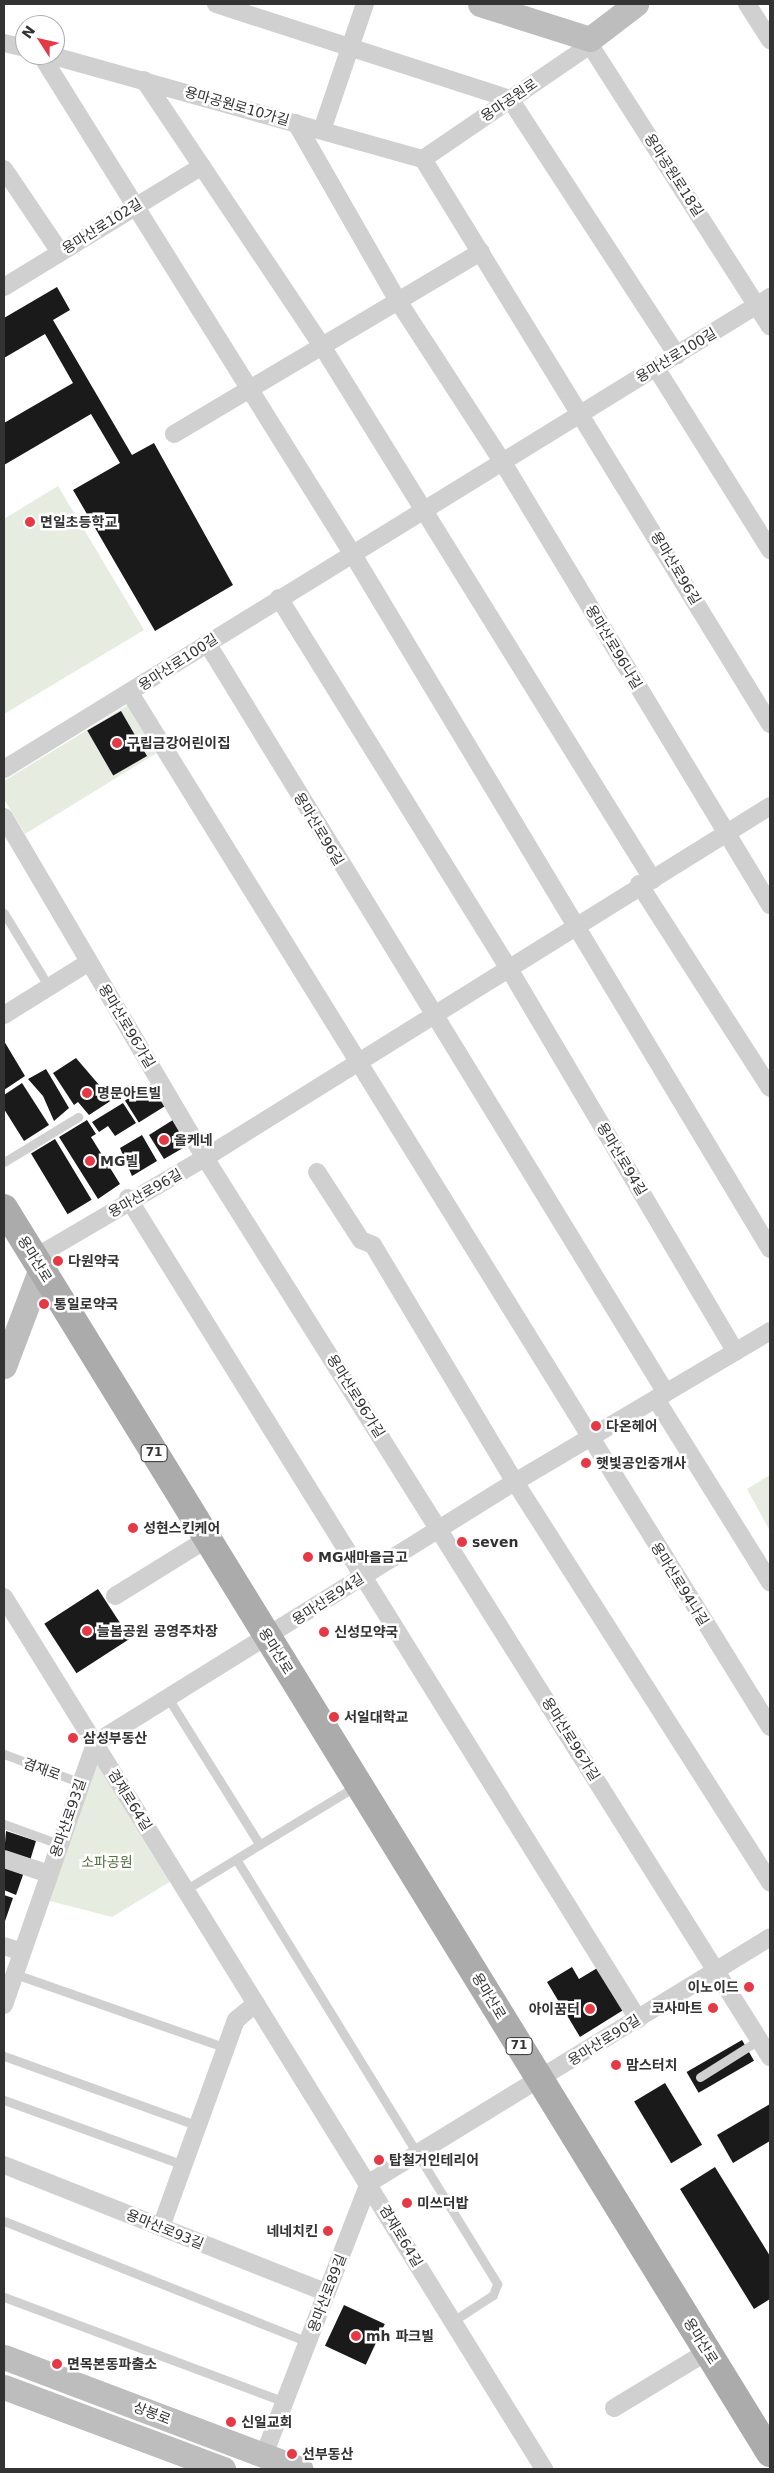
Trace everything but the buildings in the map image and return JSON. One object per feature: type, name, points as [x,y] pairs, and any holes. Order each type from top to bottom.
[{"type":"main road","points":[[480,4],[590,42]]},
{"type":"main road","name":"용마공원로","points":[[590,42],[636,4]]},
{"type":"main road","name":"용마산로","points":[[4,1208],[770,2453]]},
{"type":"main road","points":[[4,1366],[38,1263]]},
{"type":"main road","name":"상봉로","points":[[4,2358],[301,2469]]},
{"type":"main road","name":"상봉로","points":[[4,2387],[223,2469]]},
{"type":"street","points":[[216,4],[510,99],[677,355]]},
{"type":"street","points":[[322,130],[365,4]]},
{"type":"street","points":[[747,4],[770,40]]},
{"type":"street","name":"용마공원로","points":[[423,159],[590,42]]},
{"type":"street","name":"용마공원로18길","points":[[590,42],[764,301]]},
{"type":"street","name":"용마공원로10가길","points":[[65,59],[423,159]]},
{"type":"street","points":[[47,65],[247,391],[352,554],[770,1249]]},
{"type":"street","points":[[144,80],[322,346],[648,880],[770,1088]]},
{"type":"street","points":[[296,123],[398,301],[502,461]]},
{"type":"street","points":[[423,159],[581,411]]},
{"type":"street","name":"용마산로102길","points":[[4,286],[202,166]]},
{"type":"street","points":[[4,168],[60,252]]},
{"type":"street","points":[[174,434],[481,252]]},
{"type":"street","points":[[764,301],[770,326]]},
{"type":"street","name":"용마산로100길","points":[[4,768],[130,692],[581,411],[656,368],[764,301]]},
{"type":"street","points":[[656,368],[770,550]]},
{"type":"street","name":"용마산로96길","points":[[581,411],[770,724]]},
{"type":"street","name":"용마산로96나길","points":[[502,461],[726,832]]},
{"type":"street","name":"용마산로94길","points":[[279,598],[508,967],[736,1352]]},
{"type":"street","name":"용마산로96길","points":[[207,643],[431,1015]]},
{"type":"street","points":[[130,692],[589,1440]]},
{"type":"street","name":"용마산로96길","points":[[38,1263],[129,1200],[205,1157],[575,924],[770,806]]},
{"type":"street","name":"용마산로96가길","points":[[4,817],[205,1157],[441,1528],[770,2058]]},
{"type":"street","points":[[726,832],[770,906]]},
{"type":"street","points":[[4,1015],[89,962]]},
{"type":"street","points":[[431,1015],[661,1396],[770,1582]]},
{"type":"street","points":[[317,1172],[361,1240],[373,1245],[515,1482],[770,1883]]},
{"type":"street","points":[[129,1200],[365,1576],[638,2019]]},
{"type":"street","name":"용마산로94길","points":[[268,1638],[515,1482],[589,1440],[770,1331]]},
{"type":"street","name":"용마산로94나길","points":[[589,1440],[770,1727]]},
{"type":"street","points":[[115,1596],[207,1539]]},
{"type":"street","name":"겸재로64길","points":[[4,1597],[369,2183],[544,2469]]},
{"type":"street","points":[[95,1743],[268,1638]]},
{"type":"street","name":"용마산로93길","points":[[4,2005],[95,1743]]},
{"type":"street","points":[[4,1859],[49,1874]]},
{"type":"street","name":"용마산로90길","points":[[540,2081],[770,1937]]},
{"type":"street","points":[[4,1946],[22,1952]]},
{"type":"street","points":[[161,2227],[236,2020],[256,2003]]},
{"type":"street","points":[[369,2183],[540,2081]]},
{"type":"street","name":"용마산로93길","points":[[4,2165],[326,2293]]},
{"type":"street","name":"용마산로89길","points":[[264,2456],[369,2183]]},
{"type":"street","points":[[614,2408],[708,2351]]},
{"type":"lane","points":[[4,913],[49,987]]},
{"type":"lane","points":[[4,1162],[78,1117]]},
{"type":"lane","points":[[168,1698],[260,1845]]},
{"type":"lane","name":"겸재로","points":[[4,1754],[81,1783]]},
{"type":"lane","points":[[185,1890],[358,1785]]},
{"type":"lane","points":[[4,1824],[59,1844]]},
{"type":"lane","points":[[236,1859],[497,2284],[493,2295],[453,2321]]},
{"type":"lane","points":[[14,1974],[226,2048]]},
{"type":"lane","points":[[700,2077],[759,2040]]},
{"type":"lane","points":[[4,2056],[198,2126]]},
{"type":"lane","points":[[4,2100],[184,2165]]},
{"type":"lane","points":[[4,2221],[308,2342]]},
{"type":"lane","points":[[4,2297],[284,2402]]},
{"type":"green space","points":[[58,486],[144,630],[4,714],[4,519]]},
{"type":"green space","points":[[131,703],[160,751],[25,834],[4,799],[4,781]]},
{"type":"green space","points":[[770,1475],[770,1531],[747,1489]]},
{"type":"green space","name":"소파공원","points":[[95,1747],[176,1878],[112,1917],[42,1899]]},
{"type":"place","name":"면일초등학교","points":[[30,522]]},
{"type":"place","name":"구립금강어린이집","points":[[117,743]]},
{"type":"place","name":"명문아트빌","points":[[87,1093]]},
{"type":"place","name":"올케네","points":[[164,1140]]},
{"type":"place","name":"MG빌","points":[[90,1161]]},
{"type":"place","name":"다원약국","points":[[58,1261]]},
{"type":"place","name":"통일로약국","points":[[44,1304]]},
{"type":"place","name":"다온헤어","points":[[596,1426]]},
{"type":"place","name":"햇빛공인중개사","points":[[586,1463]]},
{"type":"place","name":"성현스킨케어","points":[[133,1528]]},
{"type":"place","name":"seven","points":[[462,1542]]},
{"type":"place","name":"MG새마을금고","points":[[308,1557]]},
{"type":"place","name":"늘봄공원 공영주차장","points":[[87,1631]]},
{"type":"place","name":"신성모약국","points":[[324,1632]]},
{"type":"place","name":"서일대학교","points":[[334,1717]]},
{"type":"place","name":"삼성부동산","points":[[73,1738]]},
{"type":"place","name":"이노이드","points":[[749,1987]]},
{"type":"place","name":"코사마트","points":[[713,2008]]},
{"type":"place","name":"아이꿈터","points":[[590,2009]]},
{"type":"place","name":"맘스터치","points":[[616,2065]]},
{"type":"place","name":"탑철거인테리어","points":[[379,2160]]},
{"type":"place","name":"미쓰더밥","points":[[407,2203]]},
{"type":"place","name":"네네치킨","points":[[328,2231]]},
{"type":"place","name":"mh 파크빌","points":[[356,2336]]},
{"type":"place","name":"면목본동파출소","points":[[57,2364]]},
{"type":"place","name":"신일교회","points":[[231,2422]]},
{"type":"place","name":"선부동산","points":[[292,2454]]}]
